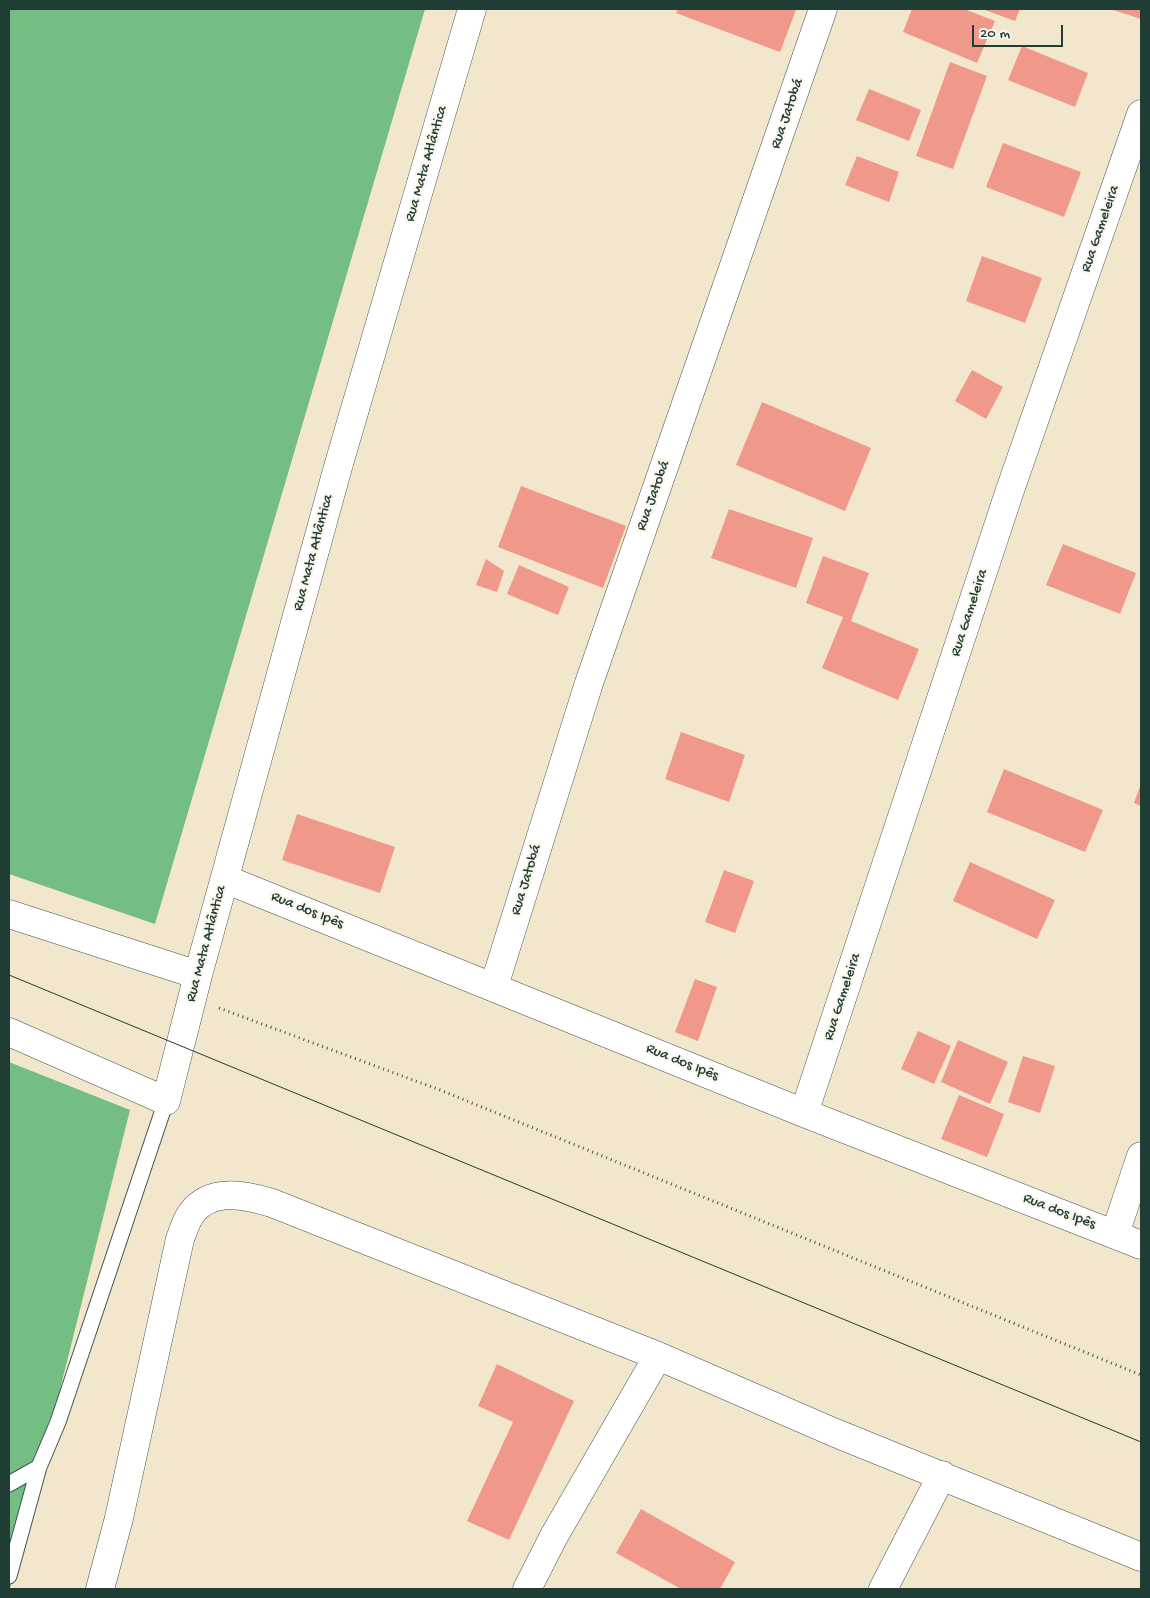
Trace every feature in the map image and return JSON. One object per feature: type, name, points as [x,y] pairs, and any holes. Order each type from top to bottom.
[{"type":"street","name":"Rua Mata Atlântica","points":[[166,1101],[224,879],[338,467],[472,9]]},
{"type":"street","name":"Rua Jatobá","points":[[494,986],[589,684],[824,9]]},
{"type":"street","name":"Rua Gameleira","points":[[804,1113],[1009,494],[1141,114]]},
{"type":"street","name":"Rua dos Ipês","points":[[224,879],[494,986],[804,1113],[1141,1245]]},
{"type":"street","points":[[9,914],[195,987]]},
{"type":"street","points":[[9,1032],[166,1101]]},
{"type":"street","points":[[1115,1234],[1141,1156]]},
{"type":"street","points":[[100,1589],[119,1518],[180,1240],[191,1213],[208,1200],[226,1194],[249,1196],[272,1203],[658,1356],[833,1432],[1141,1557]]},
{"type":"street","points":[[527,1589],[554,1536],[658,1356]]},
{"type":"street","points":[[883,1589],[942,1475]]},
{"type":"lane","points":[[9,1576],[39,1467],[58,1422],[166,1101]]},
{"type":"lane","points":[[9,1484],[39,1467]]},
{"type":"path","points":[[195,987],[440,1090],[1141,1375]]},
{"type":"green space","points":[[9,9],[425,9],[155,924],[9,874]]},
{"type":"green space","points":[[9,1062],[130,1110],[10,1589],[9,1589]]},
{"type":"building","points":[[678,9],[796,10],[780,52],[676,13]]},
{"type":"building","points":[[912,9],[964,9],[995,21],[977,63],[903,32]]},
{"type":"building","points":[[982,9],[1020,9],[1015,21]]},
{"type":"building","points":[[1110,9],[1141,9],[1141,19]]},
{"type":"building","points":[[1022,46],[1088,73],[1075,107],[1008,80]]},
{"type":"building","points":[[950,62],[987,76],[953,169],[916,156]]},
{"type":"building","points":[[869,89],[921,110],[909,141],[856,120]]},
{"type":"building","points":[[1003,143],[1081,172],[1064,217],[986,187]]},
{"type":"building","points":[[857,156],[899,172],[889,202],[845,185]]},
{"type":"building","points":[[982,256],[1042,278],[1025,323],[966,301]]},
{"type":"building","points":[[972,370],[1003,387],[986,419],[955,401]]},
{"type":"building","points":[[762,402],[871,448],[845,511],[736,465]]},
{"type":"building","points":[[521,486],[626,526],[603,588],[498,547]]},
{"type":"building","points":[[729,509],[813,538],[796,588],[711,558]]},
{"type":"building","points":[[1063,544],[1136,573],[1120,614],[1046,585]]},
{"type":"building","points":[[823,556],[869,573],[851,621],[919,649],[898,700],[822,668],[843,617],[806,603]]},
{"type":"building","points":[[486,559],[504,571],[497,592],[476,585]]},
{"type":"building","points":[[519,565],[569,587],[558,615],[507,594]]},
{"type":"building","points":[[681,732],[745,755],[729,802],[665,779]]},
{"type":"building","points":[[1004,769],[1103,810],[1085,852],[987,812]]},
{"type":"building","points":[[1141,784],[1141,806],[1134,803]]},
{"type":"building","points":[[297,814],[395,847],[380,893],[282,860]]},
{"type":"building","points":[[970,862],[1055,900],[1037,939],[953,901]]},
{"type":"building","points":[[724,870],[754,881],[735,933],[705,922]]},
{"type":"building","points":[[695,979],[717,987],[698,1041],[675,1032]]},
{"type":"building","points":[[918,1031],[951,1046],[934,1084],[901,1069]]},
{"type":"building","points":[[958,1040],[1008,1062],[990,1104],[941,1082]]},
{"type":"building","points":[[1023,1056],[1055,1066],[1040,1113],[1008,1102]]},
{"type":"building","points":[[959,1095],[1004,1114],[987,1157],[941,1139]]},
{"type":"building","points":[[497,1364],[574,1401],[509,1540],[467,1521],[513,1422],[478,1406]]},
{"type":"building","points":[[641,1509],[735,1562],[720,1589],[681,1589],[616,1553]]},
{"type":"tram line","points":[[9,975],[1141,1442]]}]
